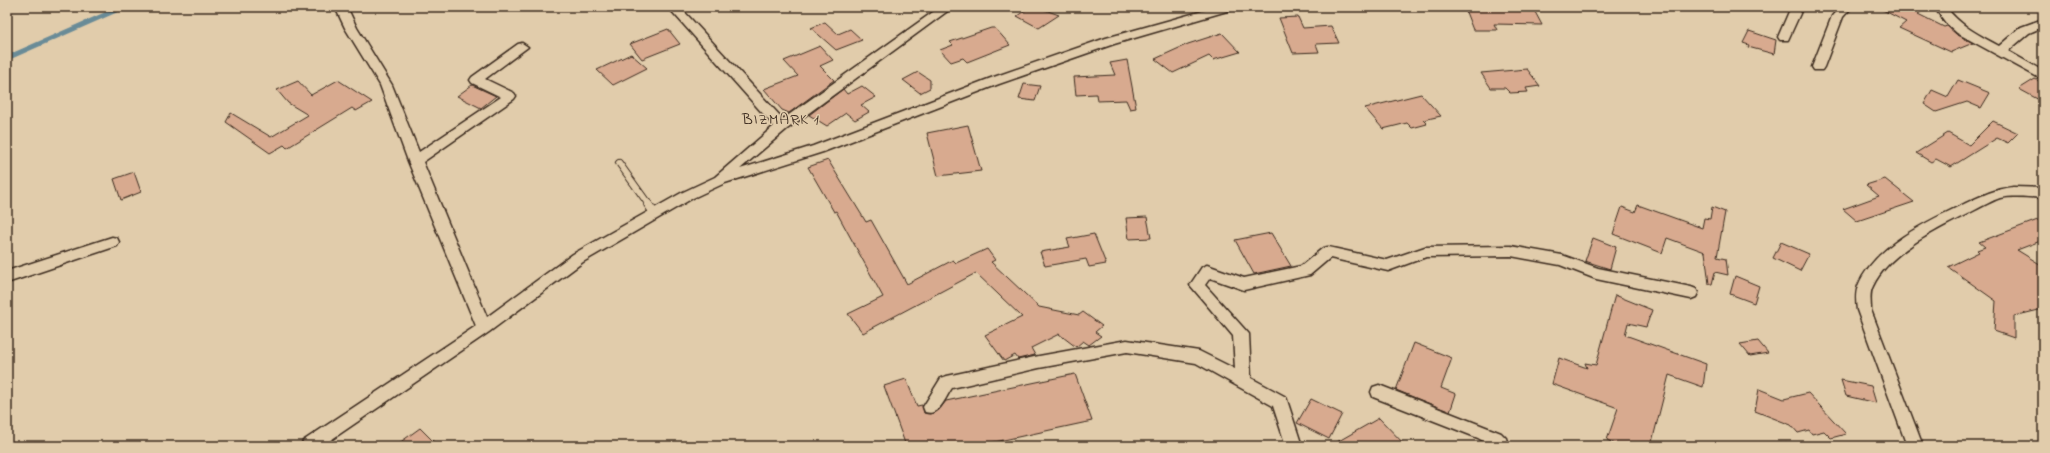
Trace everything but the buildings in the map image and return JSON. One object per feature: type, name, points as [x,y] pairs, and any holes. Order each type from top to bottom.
[{"type":"street","points":[[341,7],[351,28],[386,85],[415,161],[484,328]]},
{"type":"street","points":[[674,7],[782,126]]},
{"type":"street","points":[[720,180],[782,126],[947,7]]},
{"type":"street","points":[[309,446],[484,328],[578,258],[654,213],[720,180],[818,149],[995,81],[1110,41],[1230,7]]},
{"type":"street","points":[[1784,37],[1797,7]]},
{"type":"street","points":[[1818,67],[1838,16],[1846,7]]},
{"type":"street","points":[[1940,7],[1950,21],[1961,30],[2043,76]]},
{"type":"street","points":[[2000,52],[2025,30],[2043,23]]},
{"type":"street","points":[[415,161],[510,96],[476,80],[522,47]]},
{"type":"street","points":[[1915,446],[1864,310],[1862,295],[1867,281],[1891,255],[1938,221],[1995,195],[2018,192],[2043,193]]},
{"type":"street","points":[[7,277],[112,242]]},
{"type":"street","points":[[1243,382],[1241,334],[1198,285],[1207,271],[1244,284],[1305,271],[1328,252],[1388,266],[1425,252],[1512,251],[1562,260],[1596,273],[1691,293]]},
{"type":"street","points":[[931,407],[946,384],[1039,362],[1127,346],[1199,358],[1280,402],[1294,446]]},
{"type":"street","points":[[1379,392],[1484,432],[1495,438],[1500,443],[1500,446]]},
{"type":"lane","points":[[619,163],[654,213]]},
{"type":"waterway","points":[[7,58],[123,7]]},
{"type":"district","name":"BIZMARK 1","points":[[781,120]]}]
